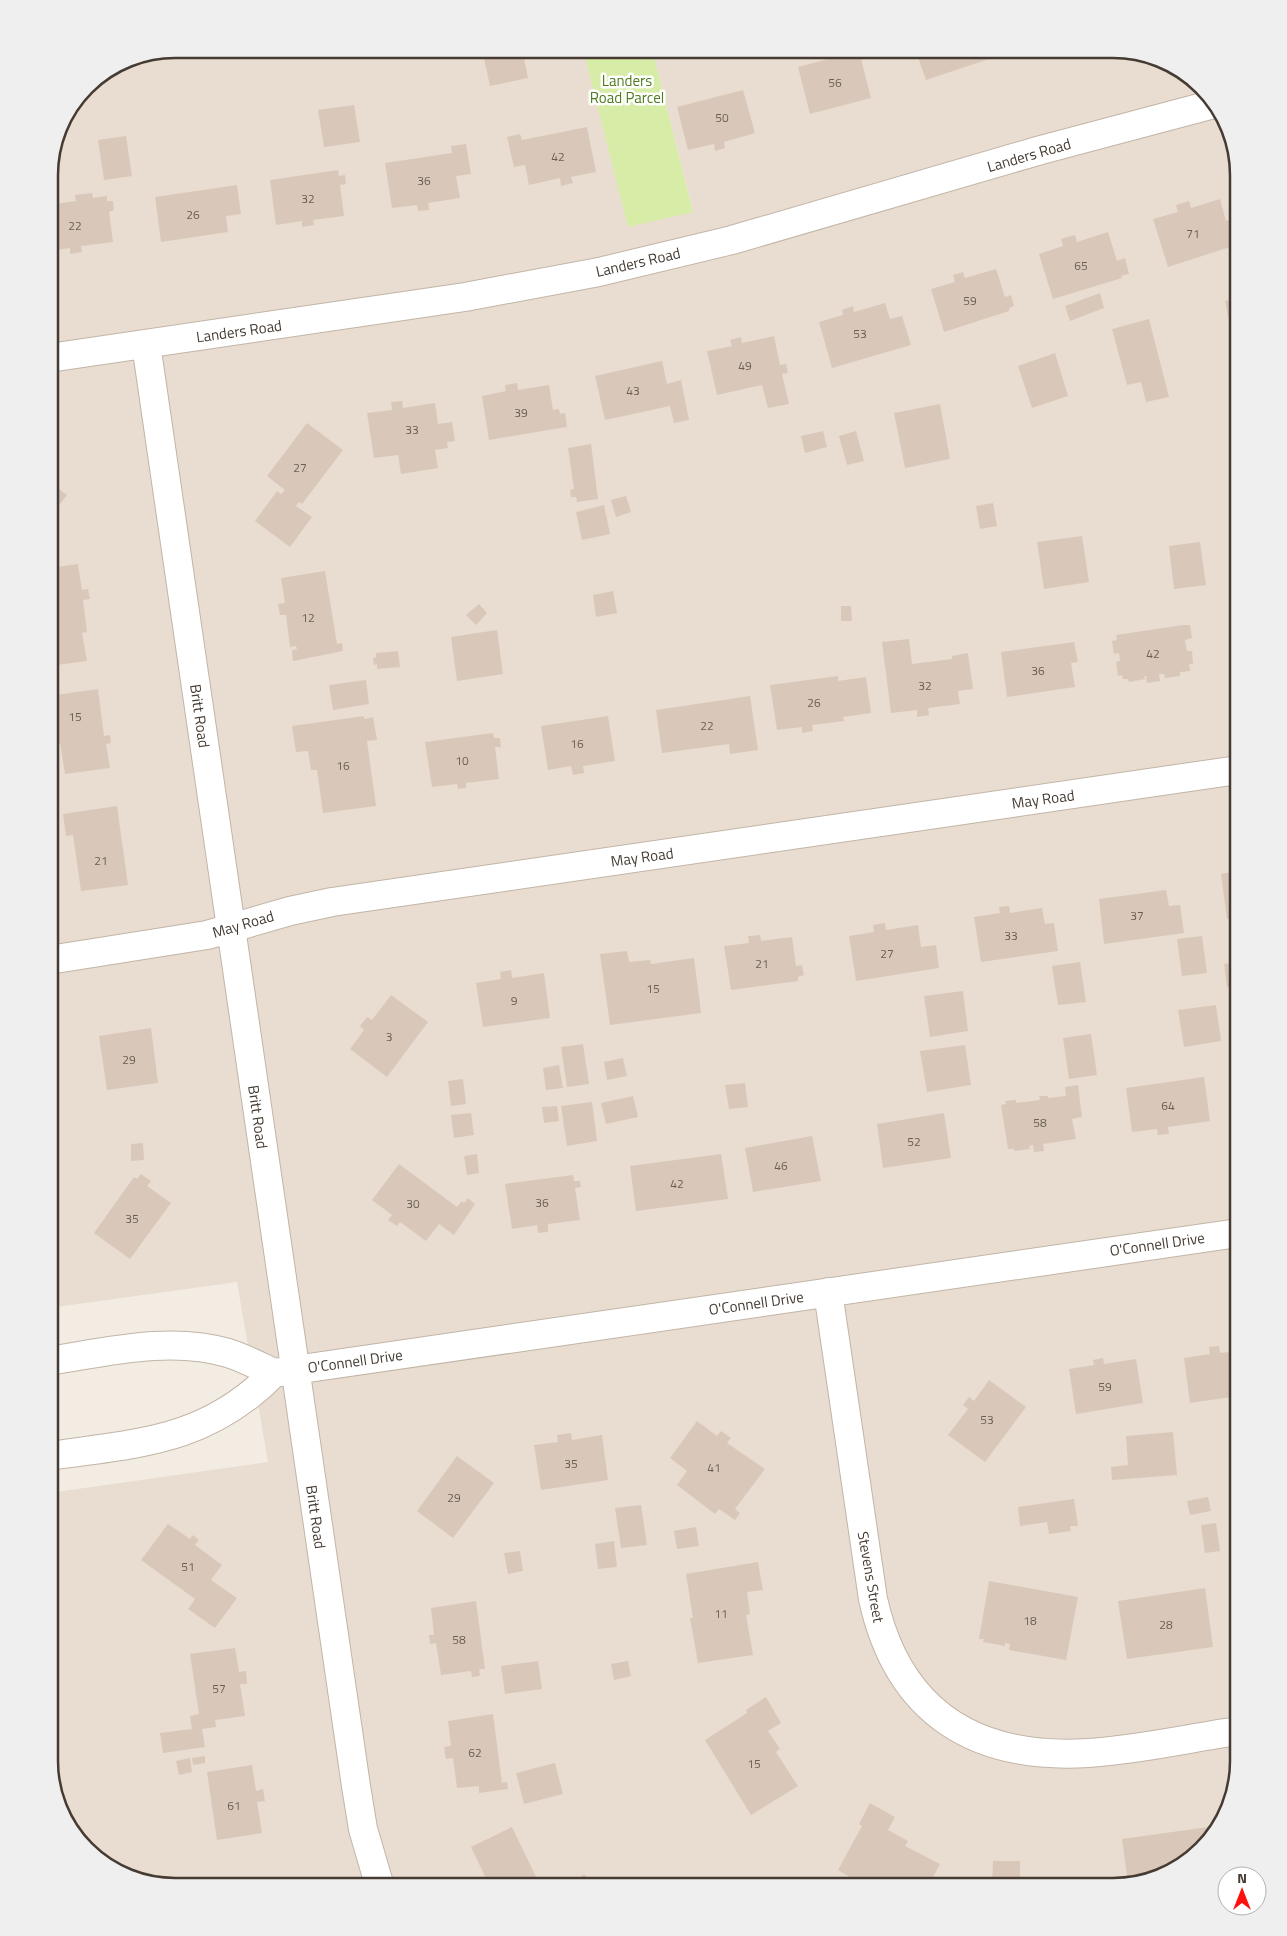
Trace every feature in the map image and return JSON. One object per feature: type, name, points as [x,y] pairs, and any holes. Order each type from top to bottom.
[{"type":"street","name":"Landers Road","points":[[58,357],[465,297],[599,272],[732,240],[1041,150],[1207,106]]},
{"type":"street","name":"Britt Road","points":[[146,344],[231,928],[284,1372],[361,1820],[377,1878]]},
{"type":"street","name":"May Road","points":[[58,959],[164,943],[332,902],[1230,771]]},
{"type":"street","name":"O'Connell Drive","points":[[284,1372],[1230,1233]]},
{"type":"street","name":"Stevens Street","points":[[828,1292],[873,1599],[880,1628],[891,1656],[906,1681],[927,1705],[951,1726],[973,1735],[1027,1750],[1058,1754],[1089,1753],[1230,1732]]},
{"type":"street","points":[[58,1360],[154,1346],[180,1345],[228,1353],[284,1372]]},
{"type":"street","points":[[58,1455],[144,1442],[192,1430],[236,1406],[284,1372]]},
{"type":"shaded area","points":[[585,58],[628,226],[693,211],[654,58],[1120,58],[1157,66],[1184,82],[1205,103],[1221,130],[1226,144],[1230,175],[1230,1761],[1226,1792],[1214,1820],[1205,1833],[1184,1854],[1157,1870],[1143,1875],[1112,1878],[167,1878],[144,1875],[116,1863],[103,1854],[82,1833],[73,1820],[61,1792],[58,1761],[58,1492],[268,1462],[237,1282],[58,1307],[58,167],[61,144],[66,130],[73,116],[87,97],[110,77],[130,66],[144,61],[159,59]]},
{"type":"green space","name":"Landers Road Parcel","points":[[585,58],[654,58],[693,212],[628,227]]},
{"type":"building","points":[[484,58],[524,58],[528,78],[490,86]]},
{"type":"building","points":[[832,58],[861,58],[871,98],[810,114],[798,67]]},
{"type":"building","points":[[918,58],[989,59],[926,80]]},
{"type":"building","points":[[743,90],[755,133],[724,142],[725,148],[715,151],[714,144],[688,150],[677,107]]},
{"type":"building","points":[[354,105],[360,142],[324,147],[318,110]]},
{"type":"building","points":[[587,127],[596,172],[571,177],[573,183],[561,186],[560,178],[529,185],[525,165],[514,167],[507,137],[520,134],[522,140]]},
{"type":"building","points":[[126,136],[132,176],[104,180],[98,140]]},
{"type":"building","points":[[466,144],[471,174],[456,176],[460,198],[428,203],[429,210],[418,211],[417,205],[392,208],[385,163],[452,153],[451,146]]},
{"type":"building","points":[[338,170],[339,176],[345,175],[346,184],[340,185],[344,216],[313,220],[314,225],[302,227],[302,221],[276,225],[270,180]]},
{"type":"building","points":[[237,185],[241,214],[226,216],[228,232],[161,242],[155,197]]},
{"type":"building","points":[[92,193],[93,198],[107,196],[107,201],[113,201],[114,210],[109,212],[113,242],[81,246],[82,252],[70,254],[70,248],[58,250],[58,204],[76,201],[75,195]]},
{"type":"building","points":[[1220,199],[1226,221],[1230,220],[1230,247],[1168,267],[1153,219],[1178,212],[1176,205],[1189,201],[1191,208]]},
{"type":"building","points":[[1108,232],[1117,261],[1125,258],[1129,274],[1121,276],[1122,278],[1053,299],[1039,254],[1063,246],[1061,239],[1075,235],[1077,242]]},
{"type":"building","points":[[996,269],[1005,297],[1011,295],[1014,306],[1009,308],[1009,311],[944,332],[931,289],[955,282],[953,275],[963,272],[965,278]]},
{"type":"building","points":[[1100,293],[1104,308],[1070,321],[1065,306]]},
{"type":"building","points":[[1230,300],[1230,325],[1225,301]]},
{"type":"building","points":[[885,303],[890,319],[902,316],[911,345],[832,368],[819,322],[843,315],[842,310],[853,306],[854,312]]},
{"type":"building","points":[[1149,319],[1169,397],[1146,402],[1141,382],[1127,385],[1112,329]]},
{"type":"building","points":[[774,336],[780,365],[786,364],[788,373],[782,374],[789,404],[768,408],[762,385],[717,395],[707,351],[732,346],[730,340],[741,337],[742,343]]},
{"type":"building","points":[[1055,353],[1068,396],[1032,408],[1018,366]]},
{"type":"building","points":[[662,361],[667,384],[681,380],[689,420],[674,423],[670,406],[605,420],[595,376]]},
{"type":"building","points":[[517,383],[518,390],[549,385],[553,410],[559,409],[560,414],[565,413],[567,427],[489,440],[482,396],[506,391],[505,385]]},
{"type":"building","points":[[402,401],[403,408],[435,403],[438,424],[452,422],[455,441],[447,442],[448,448],[435,450],[438,468],[401,474],[398,455],[374,458],[367,413],[392,410],[391,402]]},
{"type":"building","points":[[940,404],[950,459],[905,468],[894,413]]},
{"type":"building","points":[[307,423],[343,450],[302,504],[299,502],[296,506],[312,517],[290,547],[255,521],[277,491],[281,494],[285,490],[267,476]]},
{"type":"building","points":[[823,431],[827,447],[805,453],[801,436]]},
{"type":"building","points":[[856,431],[864,461],[847,465],[839,436]]},
{"type":"building","points":[[591,444],[598,499],[577,502],[576,497],[571,497],[570,490],[574,489],[568,448]]},
{"type":"building","points":[[58,488],[67,495],[58,506]]},
{"type":"building","points":[[626,496],[631,512],[616,517],[611,500]]},
{"type":"building","points":[[993,503],[997,526],[980,529],[976,506]]},
{"type":"building","points":[[604,505],[610,534],[582,540],[576,512]]},
{"type":"building","points":[[1082,536],[1089,582],[1044,589],[1037,542]]},
{"type":"building","points":[[1200,542],[1206,585],[1174,589],[1169,546]]},
{"type":"building","points":[[78,564],[82,590],[88,589],[90,599],[83,600],[87,632],[82,633],[87,661],[58,665],[58,567]]},
{"type":"building","points":[[325,571],[337,644],[342,643],[343,651],[293,661],[292,650],[297,649],[296,646],[290,647],[286,615],[280,615],[278,604],[285,603],[281,578]]},
{"type":"building","points":[[613,591],[617,613],[596,617],[593,595]]},
{"type":"building","points":[[479,604],[487,613],[476,625],[466,615]]},
{"type":"building","points":[[841,606],[851,606],[852,621],[841,621]]},
{"type":"building","points":[[1190,625],[1192,638],[1185,640],[1187,651],[1192,651],[1193,664],[1189,664],[1190,671],[1180,672],[1180,676],[1165,678],[1164,674],[1159,674],[1160,681],[1147,683],[1146,676],[1144,676],[1145,679],[1129,682],[1128,679],[1123,679],[1122,675],[1118,676],[1116,662],[1120,661],[1119,653],[1114,654],[1112,641],[1117,640],[1116,635]]},
{"type":"building","points":[[497,630],[503,674],[457,681],[451,637]]},
{"type":"building","points":[[909,639],[912,664],[952,659],[952,656],[968,653],[973,689],[958,691],[960,704],[928,708],[929,715],[917,717],[917,710],[891,713],[882,642]]},
{"type":"building","points":[[1074,642],[1078,662],[1071,663],[1075,687],[1007,697],[1001,652]]},
{"type":"building","points":[[398,651],[400,667],[377,669],[377,664],[374,665],[373,658],[376,657],[376,653]]},
{"type":"building","points":[[838,676],[838,681],[866,677],[871,713],[843,717],[844,721],[812,725],[813,731],[802,733],[802,727],[777,730],[770,685]]},
{"type":"building","points":[[366,680],[369,704],[333,710],[329,685]]},
{"type":"building","points":[[98,689],[104,736],[110,735],[111,743],[106,744],[110,768],[65,774],[60,743],[58,743],[58,695]]},
{"type":"building","points":[[750,696],[758,750],[730,754],[729,744],[662,753],[656,710]]},
{"type":"building","points":[[364,716],[364,719],[373,717],[377,740],[367,741],[376,806],[323,813],[317,770],[311,770],[308,751],[296,752],[292,726]]},
{"type":"building","points":[[608,716],[615,761],[583,766],[584,773],[573,775],[571,766],[548,770],[541,726]]},
{"type":"building","points":[[493,733],[494,738],[500,738],[501,747],[495,747],[499,779],[466,783],[466,788],[458,789],[457,784],[432,787],[425,742]]},
{"type":"building","points":[[117,806],[128,885],[81,891],[73,835],[66,836],[63,814]]},
{"type":"building","points":[[1230,872],[1230,919],[1227,919],[1221,874]]},
{"type":"building","points":[[1166,890],[1169,906],[1180,905],[1184,933],[1104,944],[1099,899]]},
{"type":"building","points":[[1009,906],[1010,913],[1042,908],[1045,924],[1054,923],[1058,951],[981,962],[974,917],[1000,913],[999,907]]},
{"type":"building","points":[[885,923],[886,930],[918,925],[921,947],[936,945],[939,968],[856,981],[849,936],[874,932],[873,925]]},
{"type":"building","points":[[760,935],[761,941],[792,937],[796,966],[802,965],[804,975],[798,977],[798,981],[731,990],[724,946],[749,943],[748,936]]},
{"type":"building","points":[[1202,936],[1207,973],[1182,976],[1177,939]]},
{"type":"building","points":[[627,951],[629,962],[650,960],[651,964],[694,958],[701,1013],[610,1025],[600,954]]},
{"type":"building","points":[[1080,962],[1086,1002],[1058,1005],[1052,966]]},
{"type":"building","points":[[1230,963],[1230,986],[1227,987],[1224,964]]},
{"type":"building","points":[[511,970],[512,978],[544,973],[550,1018],[483,1027],[476,983],[501,979],[500,972]]},
{"type":"building","points":[[963,991],[968,1031],[930,1037],[924,996]]},
{"type":"building","points":[[391,995],[428,1022],[387,1077],[350,1049],[364,1030],[360,1026],[367,1017],[372,1020]]},
{"type":"building","points":[[1216,1005],[1221,1041],[1184,1047],[1178,1010]]},
{"type":"building","points":[[151,1028],[158,1083],[107,1090],[99,1036]]},
{"type":"building","points":[[1091,1034],[1097,1075],[1069,1079],[1063,1038]]},
{"type":"building","points":[[583,1044],[589,1084],[567,1087],[561,1047]]},
{"type":"building","points":[[965,1045],[971,1085],[927,1092],[920,1051]]},
{"type":"building","points":[[623,1058],[627,1076],[607,1080],[604,1062]]},
{"type":"building","points":[[559,1065],[563,1088],[546,1090],[543,1068]]},
{"type":"building","points":[[1204,1077],[1210,1121],[1168,1127],[1169,1134],[1158,1135],[1157,1129],[1132,1132],[1126,1088]]},
{"type":"building","points":[[463,1079],[466,1104],[451,1106],[448,1081]]},
{"type":"building","points":[[745,1083],[748,1107],[729,1109],[725,1085]]},
{"type":"building","points":[[1078,1085],[1082,1117],[1072,1119],[1076,1139],[1043,1144],[1044,1151],[1034,1152],[1033,1145],[1029,1146],[1030,1149],[1015,1151],[1014,1149],[1008,1149],[1001,1105],[1006,1104],[1005,1101],[1016,1100],[1016,1103],[1040,1100],[1039,1096],[1048,1096],[1048,1098],[1066,1096],[1065,1087]]},
{"type":"building","points":[[633,1096],[638,1117],[606,1124],[601,1103]]},
{"type":"building","points":[[592,1102],[597,1141],[567,1146],[561,1106]]},
{"type":"building","points":[[557,1106],[559,1121],[544,1123],[542,1107]]},
{"type":"building","points":[[471,1113],[474,1135],[454,1138],[451,1115]]},
{"type":"building","points":[[944,1113],[951,1158],[883,1168],[877,1124]]},
{"type":"building","points":[[812,1136],[821,1181],[753,1192],[745,1148]]},
{"type":"building","points":[[143,1143],[144,1160],[131,1161],[131,1144]]},
{"type":"building","points":[[477,1154],[479,1173],[467,1175],[464,1156]]},
{"type":"building","points":[[721,1154],[728,1199],[636,1211],[630,1166]]},
{"type":"building","points":[[399,1164],[457,1207],[468,1198],[475,1204],[454,1235],[439,1224],[426,1241],[400,1222],[397,1226],[388,1220],[392,1215],[372,1200]]},
{"type":"building","points":[[141,1174],[151,1181],[147,1186],[171,1203],[130,1259],[94,1233],[134,1177],[137,1179]]},
{"type":"building","points":[[573,1175],[574,1181],[580,1181],[581,1187],[575,1188],[580,1220],[548,1224],[548,1232],[538,1233],[537,1225],[512,1229],[505,1184]]},
{"type":"building","points":[[1219,1346],[1220,1353],[1230,1352],[1230,1397],[1190,1403],[1184,1358],[1210,1354],[1209,1347]]},
{"type":"building","points":[[1103,1358],[1104,1364],[1136,1359],[1143,1403],[1076,1414],[1069,1369],[1094,1365],[1093,1360]]},
{"type":"building","points":[[989,1380],[1026,1407],[985,1462],[948,1435],[968,1409],[963,1405],[969,1397],[974,1401]]},
{"type":"building","points":[[697,1421],[717,1436],[721,1431],[731,1438],[727,1443],[765,1469],[735,1509],[740,1513],[735,1520],[719,1509],[715,1514],[677,1485],[687,1471],[670,1458]]},
{"type":"building","points":[[1173,1432],[1177,1475],[1112,1480],[1111,1467],[1128,1465],[1126,1436]]},
{"type":"building","points":[[571,1433],[572,1440],[602,1435],[608,1480],[541,1490],[534,1445],[558,1442],[557,1435]]},
{"type":"building","points":[[457,1456],[494,1483],[453,1538],[417,1511]]},
{"type":"building","points":[[1208,1497],[1211,1511],[1190,1515],[1187,1501]]},
{"type":"building","points":[[1074,1499],[1078,1526],[1070,1526],[1071,1531],[1049,1534],[1047,1522],[1020,1526],[1018,1507]]},
{"type":"building","points":[[641,1505],[647,1545],[621,1548],[615,1508]]},
{"type":"building","points":[[1216,1523],[1220,1551],[1205,1553],[1201,1525]]},
{"type":"building","points":[[168,1524],[190,1539],[193,1535],[199,1540],[195,1545],[222,1565],[211,1580],[237,1598],[215,1628],[188,1609],[195,1599],[141,1560]]},
{"type":"building","points":[[696,1527],[699,1546],[677,1549],[674,1531]]},
{"type":"building","points":[[614,1541],[617,1567],[598,1569],[595,1544]]},
{"type":"building","points":[[520,1551],[523,1571],[508,1574],[504,1553]]},
{"type":"building","points":[[758,1562],[763,1590],[747,1592],[750,1614],[746,1615],[753,1655],[698,1663],[690,1618],[693,1618],[686,1574]]},
{"type":"building","points":[[989,1581],[1078,1597],[1066,1660],[1009,1650],[1010,1644],[1005,1643],[1005,1646],[983,1642],[984,1639],[979,1639]]},
{"type":"building","points":[[1205,1588],[1213,1647],[1127,1659],[1118,1601]]},
{"type":"building","points":[[476,1601],[485,1669],[479,1669],[480,1676],[472,1677],[471,1671],[441,1675],[436,1643],[430,1644],[429,1635],[434,1635],[431,1608]]},
{"type":"building","points":[[235,1648],[239,1672],[246,1671],[247,1684],[240,1684],[245,1716],[215,1720],[216,1727],[202,1729],[205,1747],[163,1753],[160,1733],[192,1729],[190,1716],[199,1714],[190,1654]]},
{"type":"building","points":[[538,1661],[542,1689],[505,1694],[501,1666]]},
{"type":"building","points":[[628,1661],[631,1676],[614,1680],[611,1664]]},
{"type":"building","points":[[766,1697],[781,1723],[768,1731],[780,1749],[776,1752],[798,1786],[751,1815],[705,1740],[747,1713],[746,1710]]},
{"type":"building","points":[[493,1714],[502,1783],[507,1782],[508,1789],[479,1793],[479,1786],[457,1788],[453,1758],[446,1759],[444,1747],[451,1746],[448,1721]]},
{"type":"building","points":[[205,1756],[205,1763],[193,1765],[192,1758]]},
{"type":"building","points":[[190,1758],[192,1772],[179,1775],[176,1761]]},
{"type":"building","points":[[555,1763],[563,1794],[524,1804],[516,1773]]},
{"type":"building","points":[[252,1765],[256,1791],[263,1789],[265,1801],[257,1802],[262,1833],[217,1840],[207,1772]]},
{"type":"building","points":[[870,1803],[895,1817],[888,1830],[908,1841],[905,1846],[940,1864],[933,1878],[847,1878],[848,1876],[838,1870],[862,1826],[859,1824]]},
{"type":"building","points":[[512,1827],[537,1878],[486,1878],[471,1847]]},
{"type":"building","points":[[1208,1827],[1205,1833],[1184,1854],[1171,1863],[1143,1875],[1127,1877],[1122,1839]]},
{"type":"building","points":[[993,1861],[1020,1861],[1020,1878],[992,1878]]},
{"type":"building","points":[[584,1874],[587,1878],[579,1878]]}]
